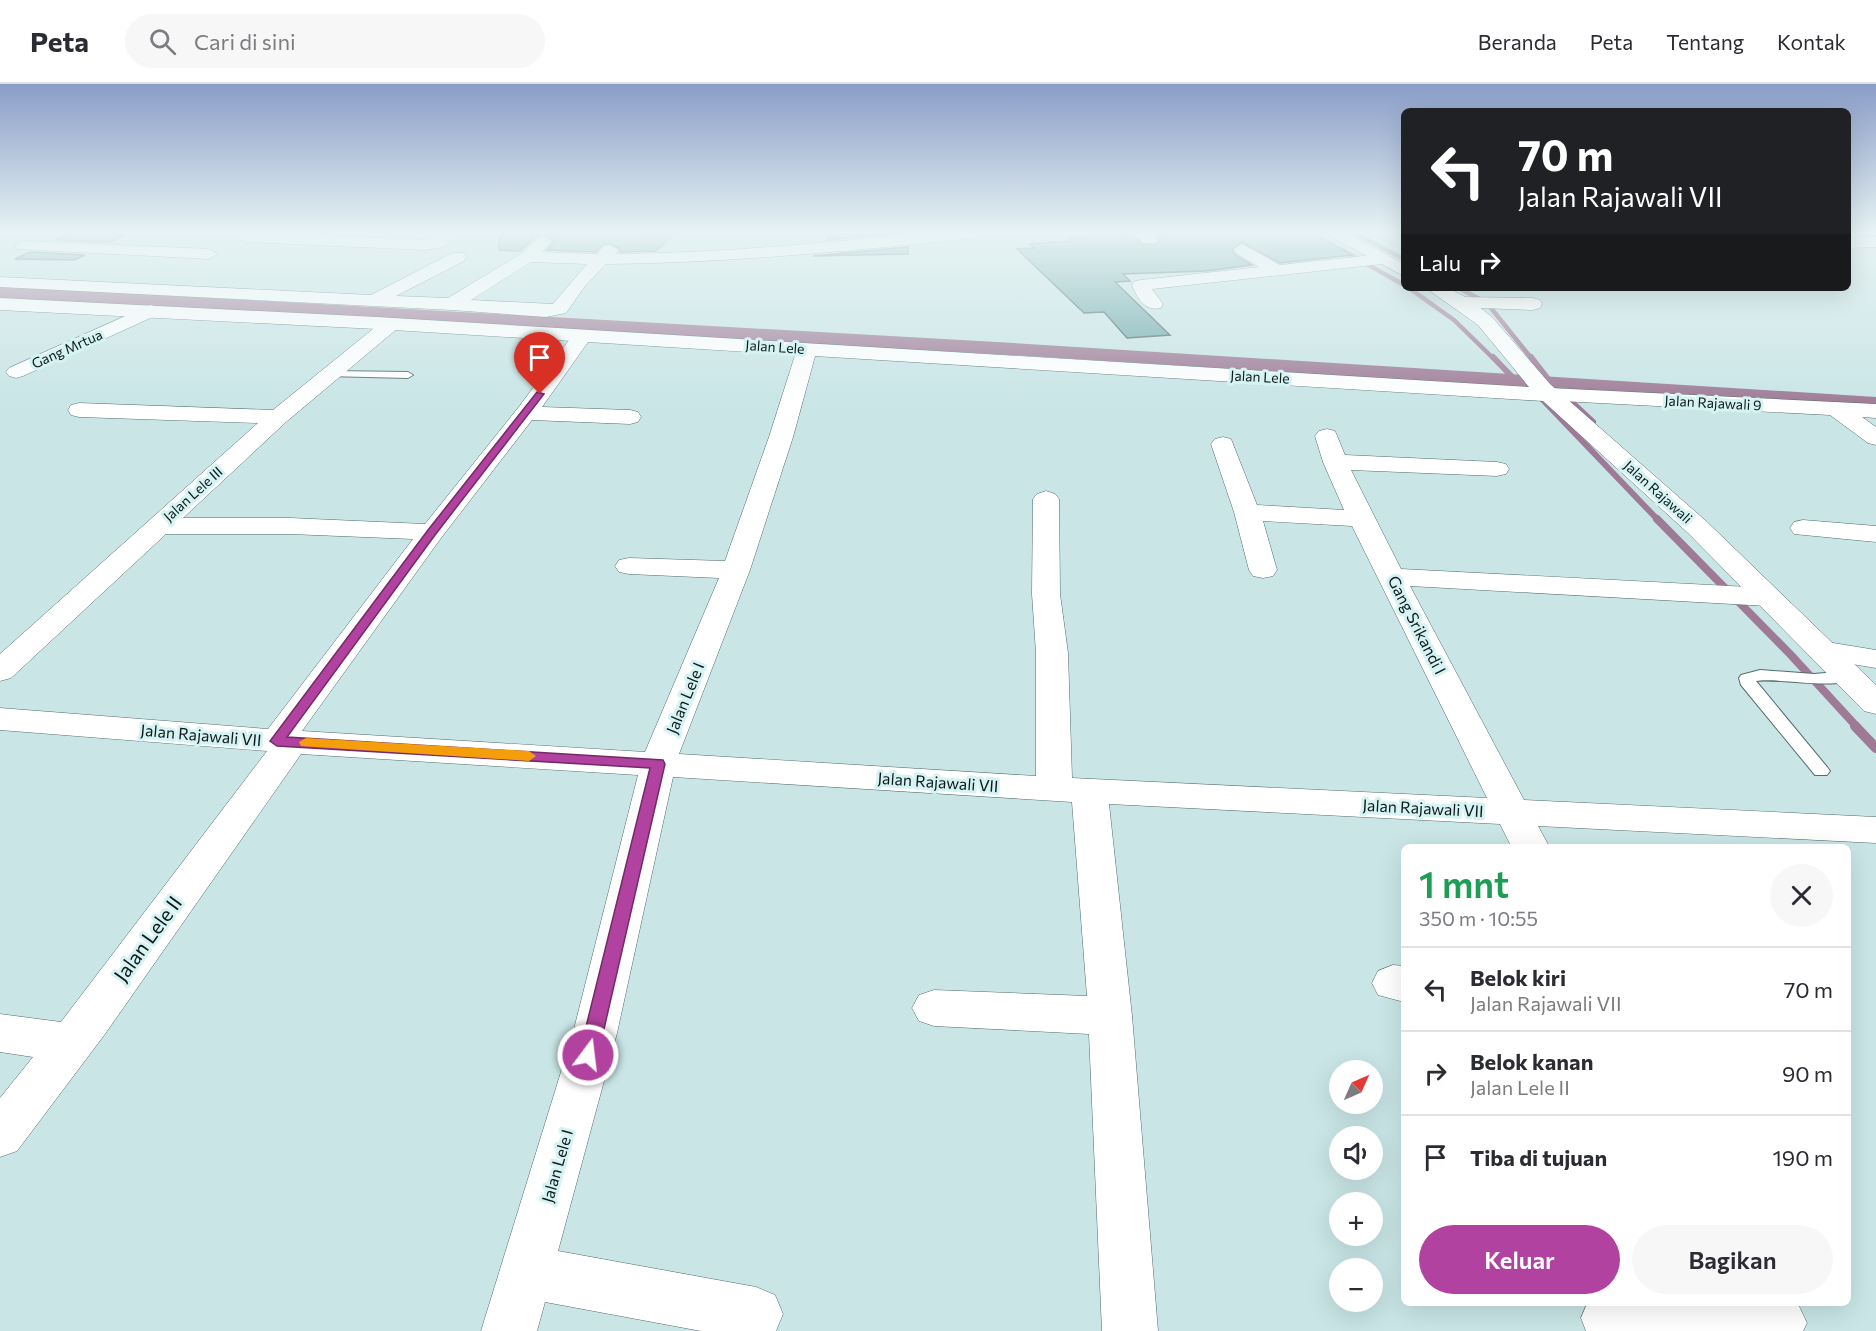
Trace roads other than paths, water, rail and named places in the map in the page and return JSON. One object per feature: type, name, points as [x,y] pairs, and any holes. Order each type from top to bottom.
[{"type":"street","points":[[0,299],[18,290]]},
{"type":"street","points":[[149,290],[452,304],[546,311],[559,309],[573,290]]},
{"type":"street","points":[[375,300],[394,290]]},
{"type":"street","points":[[452,304],[474,290]]},
{"type":"street","points":[[1143,290],[1154,304]]},
{"type":"street","name":"Jalan Rajawali","points":[[1441,291],[1462,303],[1485,321],[1541,386],[1697,527],[1744,596],[1812,669],[1848,676],[1876,704]]},
{"type":"street","points":[[1462,303],[1533,304]]},
{"type":"street","name":"Jalan Lele","points":[[0,304],[391,324],[807,349],[1541,386]]},
{"type":"street","name":"Gang Mrtua","points":[[16,372],[150,311]]},
{"type":"street","name":"Jalan Lele III","points":[[0,670],[278,417],[391,324]]},
{"type":"street","name":"Jalan Lele II","points":[[0,1135],[70,1043],[432,532],[583,335]]},
{"type":"street","name":"Jalan Lele I","points":[[509,1331],[595,1033],[658,764],[736,570],[781,437],[807,349]]},
{"type":"street","points":[[1725,383],[1876,393]]},
{"type":"street","name":"Jalan Rajawali 9","points":[[1541,386],[1876,411]]},
{"type":"street","points":[[1836,409],[1876,438]]},
{"type":"street","points":[[80,410],[278,417]]},
{"type":"street","points":[[526,412],[630,417]]},
{"type":"street","name":"Gang Srikandi I","points":[[1327,436],[1335,462],[1361,519],[1529,844]]},
{"type":"street","points":[[1223,444],[1247,512],[1263,570]]},
{"type":"street","points":[[1335,462],[1497,469]]},
{"type":"street","points":[[1046,499],[1046,594],[1052,654],[1110,1016],[1130,1331]]},
{"type":"street","points":[[1247,512],[1361,519]]},
{"type":"street","points":[[158,526],[290,526],[432,532]]},
{"type":"street","points":[[1803,528],[1876,534]]},
{"type":"street","points":[[628,566],[736,570]]},
{"type":"street","points":[[1392,577],[1744,596]]},
{"type":"street","points":[[1812,669],[1876,659]]},
{"type":"street","name":"Jalan Rajawali VII","points":[[0,719],[285,741],[1072,789],[1876,830]]},
{"type":"street","points":[[934,1008],[1110,1016]]},
{"type":"street","points":[[0,1033],[70,1043]]},
{"type":"street","points":[[527,1272],[756,1314]]},
{"type":"street","points":[[1608,1318],[1777,1319]]},
{"type":"lane","points":[[330,374],[408,375]]},
{"type":"lane","points":[[1812,669],[1747,678],[1749,685],[1821,771]]},
{"type":"waterway","points":[[1413,291],[1454,320],[1494,359]]},
{"type":"waterway","points":[[1465,291],[1487,303],[1532,359]]},
{"type":"waterway","points":[[1493,357],[1517,382]]},
{"type":"waterway","points":[[1531,357],[1551,383]]},
{"type":"waterway","points":[[1563,394],[1593,422]]},
{"type":"waterway","points":[[1542,399],[1658,520]]},
{"type":"waterway","points":[[1657,519],[1790,654],[1857,727]]},
{"type":"waterway","points":[[1855,726],[1876,748]]}]
